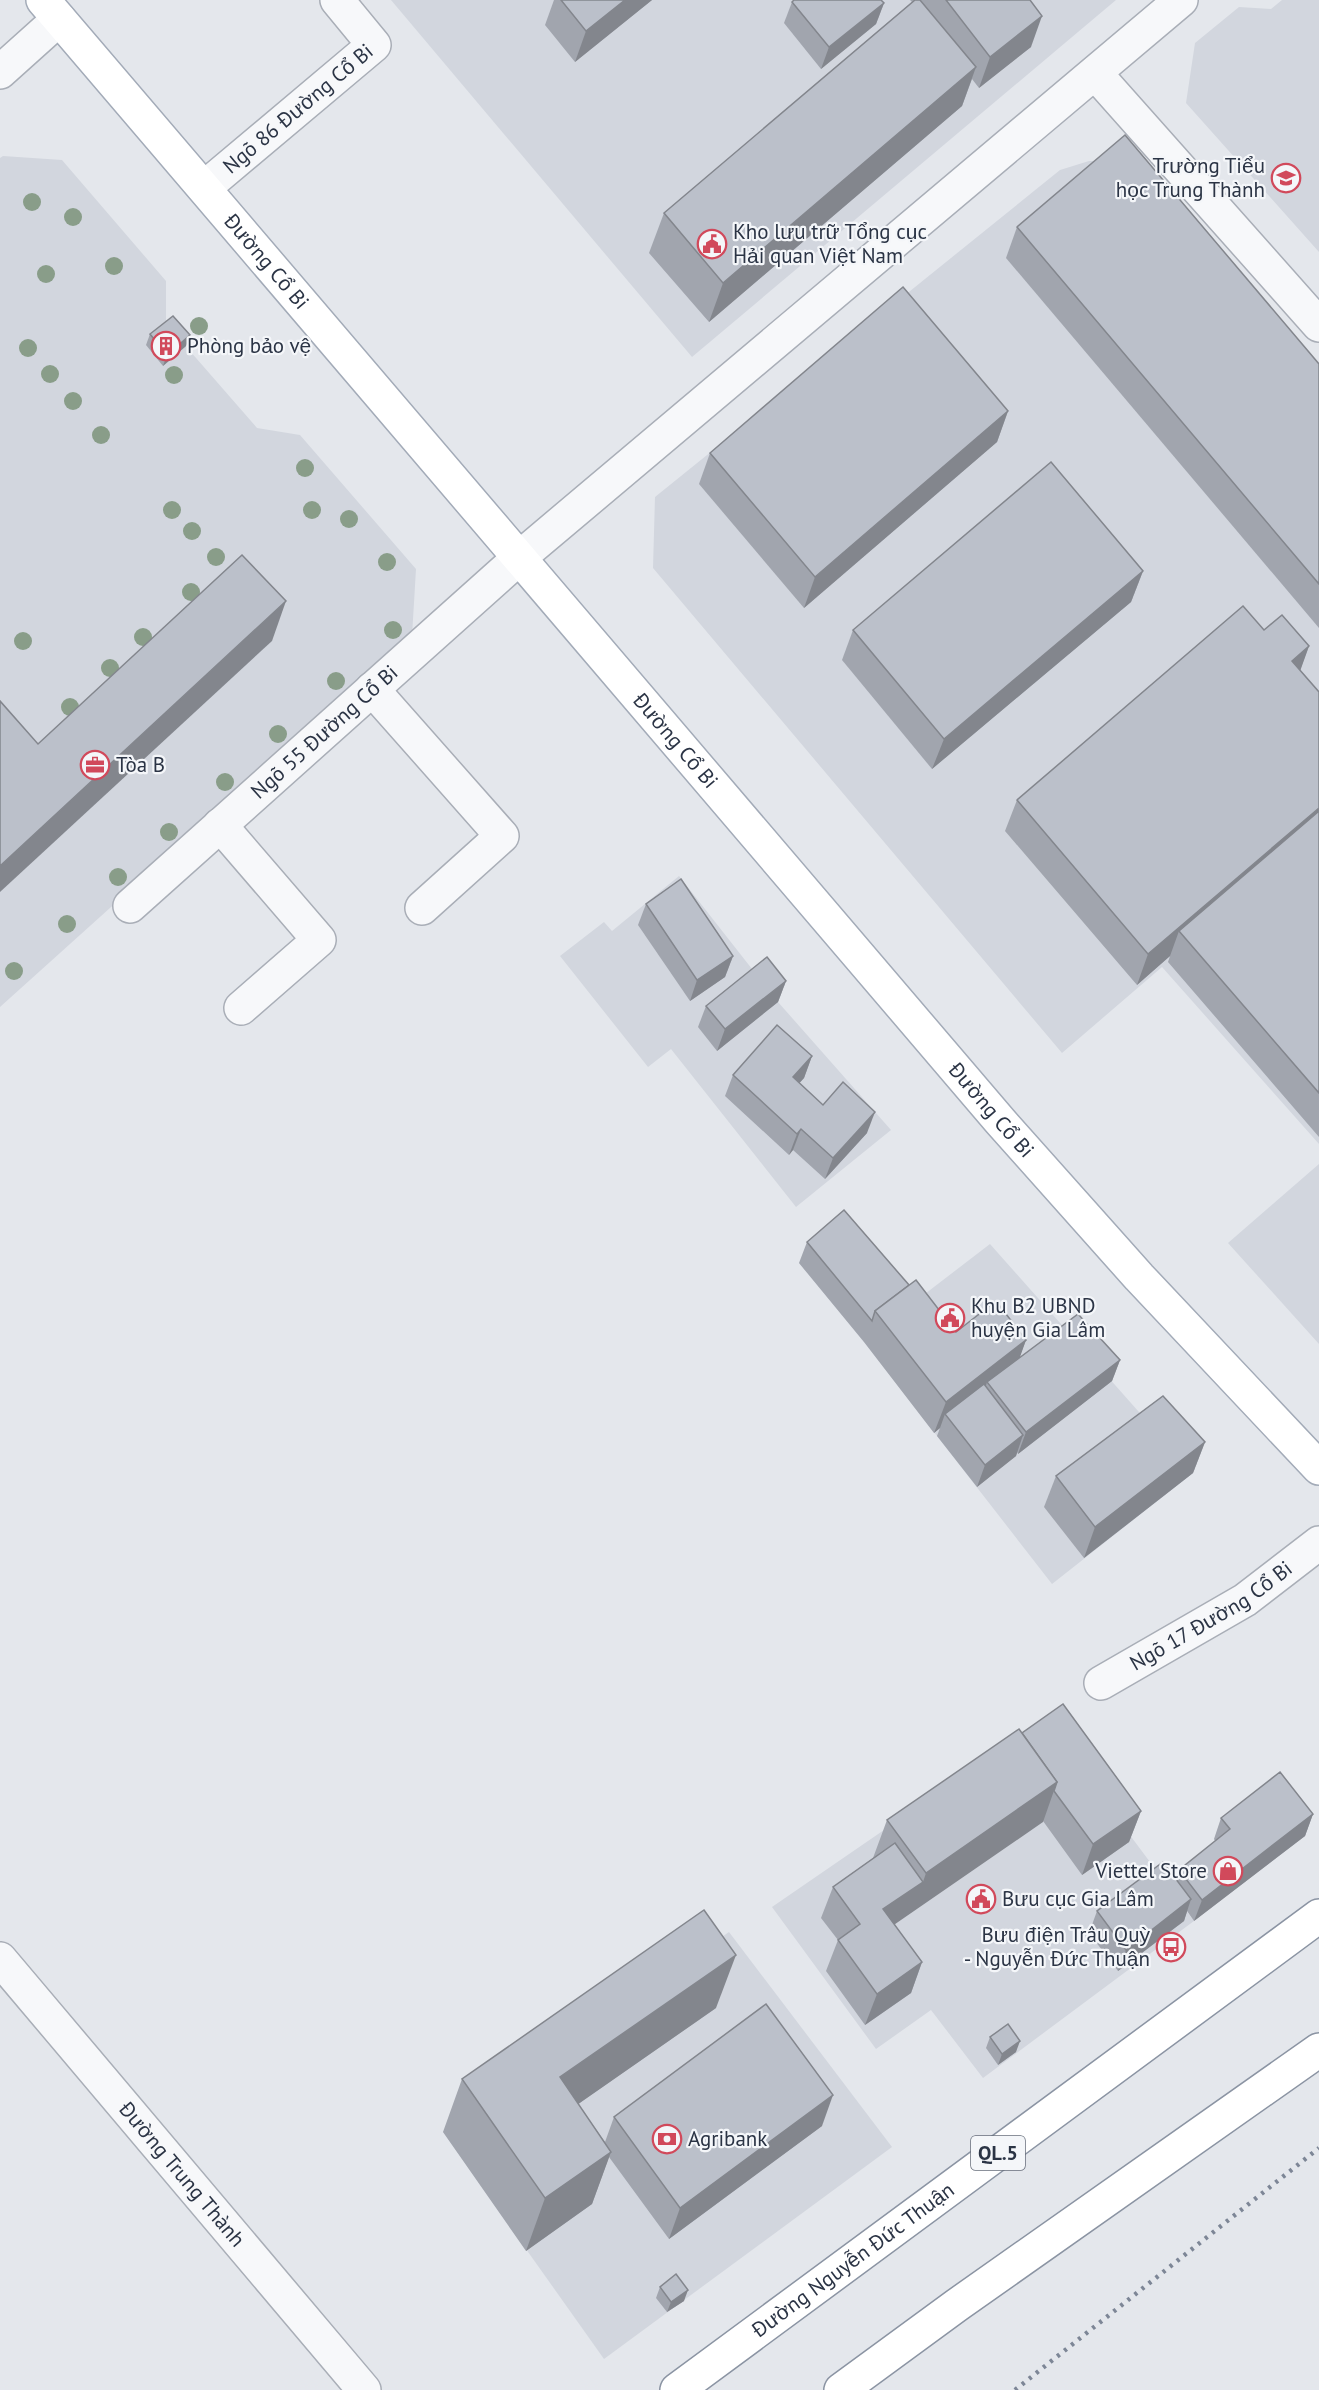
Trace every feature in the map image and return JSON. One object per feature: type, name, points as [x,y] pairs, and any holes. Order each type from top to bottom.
[{"type":"main road","name":"Đường Cổ Bi","points":[[51,9],[1000,1121],[1139,1277],[1319,1468]]},
{"type":"main road","name":"Đường Nguyễn Đức Thuận","points":[[677,2390],[1319,1916]]},
{"type":"main road","points":[[841,2390],[1319,2050]]},
{"type":"street","name":"Ngõ 86 Đường Cổ Bi","points":[[204,188],[374,45],[337,0]]},
{"type":"street","name":"Ngõ 55 Đường Cổ Bi","points":[[130,906],[519,558],[1181,0]]},
{"type":"street","points":[[0,72],[51,9]]},
{"type":"street","points":[[1095,73],[1319,325]]},
{"type":"street","points":[[372,689],[502,836],[422,908]]},
{"type":"street","points":[[220,825],[319,940],[241,1008]]},
{"type":"street","name":"Ngõ 17 Đường Cổ Bi","points":[[1101,1683],[1245,1600],[1319,1543]]},
{"type":"street","name":"Đường Trung Thành","points":[[0,1959],[364,2390]]},
{"type":"shaded area","name":"Kho lưu trữ Tổng cục Hải quan Việt Nam","points":[[391,0],[1116,0],[692,357]]},
{"type":"shaded area","name":"Trường Tiểu học Trung Thành","points":[[1282,0],[1319,0],[1319,252],[1186,103],[1195,43],[1239,7],[1271,9]]},
{"type":"shaded area","points":[[3,156],[62,160],[166,281],[166,323],[169,327],[257,428],[300,435],[416,569],[412,636],[0,1007],[0,158]]},
{"type":"shaded area","points":[[1089,161],[1104,161],[1319,391],[1319,1144],[1162,967],[1062,1053],[653,568],[655,497],[1060,170]]},
{"type":"shaded area","points":[[679,876],[778,1002],[891,1130],[796,1207],[671,1049],[648,1067],[560,956],[604,922],[612,931]]},
{"type":"shaded area","points":[[1319,1164],[1319,1344],[1228,1243]]},
{"type":"shaded area","points":[[990,1244],[1193,1473],[1052,1584],[864,1342],[799,1263],[917,1300]]},
{"type":"shaded area","name":"Bưu cục Gia Lâm","points":[[1044,1720],[1194,1921],[983,2078],[931,2010],[876,2049],[772,1907]]},
{"type":"shaded area","name":"Agribank","points":[[729,1932],[892,2147],[604,2359],[443,2132]]},
{"type":"building","points":[[561,0],[625,0],[586,31]]},
{"type":"building","points":[[794,0],[881,0],[884,3],[829,47],[792,2]]},
{"type":"building","points":[[915,0],[920,0],[976,67],[723,283],[664,213]]},
{"type":"building","points":[[946,0],[1030,0],[1042,16],[990,57]]},
{"type":"building","points":[[1125,135],[1319,364],[1319,584],[1017,227]]},
{"type":"building","points":[[903,287],[1008,411],[815,577],[710,453]]},
{"type":"building","points":[[173,316],[190,335],[167,355],[150,334]]},
{"type":"building","points":[[1051,462],[1143,571],[944,739],[853,630]]},
{"type":"building","points":[[242,555],[286,601],[0,866],[0,701],[38,744]]},
{"type":"building","points":[[1243,606],[1264,630],[1282,615],[1309,646],[1292,661],[1319,692],[1319,808],[1148,954],[1017,800]]},
{"type":"building","points":[[1319,811],[1319,1093],[1179,931]]},
{"type":"building","points":[[681,879],[733,956],[697,980],[646,904]]},
{"type":"building","points":[[767,957],[786,981],[725,1029],[706,1006]]},
{"type":"building","points":[[777,1025],[812,1056],[793,1077],[823,1105],[843,1082],[875,1112],[833,1158],[801,1129],[797,1134],[733,1075]]},
{"type":"building","points":[[844,1210],[909,1285],[875,1311],[872,1321],[807,1242]]},
{"type":"building","points":[[916,1280],[956,1332],[996,1301],[1026,1340],[946,1402],[875,1311]]},
{"type":"building","points":[[1078,1314],[1120,1360],[1026,1432],[987,1382]]},
{"type":"building","points":[[984,1384],[1023,1435],[985,1465],[945,1414]]},
{"type":"building","points":[[1163,1396],[1205,1442],[1095,1527],[1056,1476]]},
{"type":"building","points":[[1063,1704],[1141,1811],[1093,1844],[1054,1791],[1057,1782],[1022,1733]]},
{"type":"building","points":[[1019,1729],[1057,1782],[926,1873],[887,1820]]},
{"type":"building","name":"Viettel Store","points":[[1280,1772],[1313,1814],[1202,1900],[1179,1870],[1230,1829],[1221,1818]]},
{"type":"building","points":[[895,1843],[923,1882],[883,1909],[922,1962],[877,1994],[838,1940],[860,1924],[833,1887]]},
{"type":"building","points":[[1163,1862],[1191,1899],[1126,1950],[1097,1911]]},
{"type":"building","points":[[704,1910],[736,1955],[560,2077],[611,2152],[545,2198],[462,2079]]},
{"type":"building","points":[[766,2004],[833,2095],[680,2208],[614,2117]]},
{"type":"building","points":[[1008,2024],[1020,2041],[1002,2054],[990,2037]]},
{"type":"building","points":[[676,2274],[688,2290],[671,2302],[660,2287]]},
{"type":"railway","points":[[1015,2390],[1319,2148]]},
{"type":"place","name":"Trường Tiểu học Trung Thành","points":[[1286,178]]},
{"type":"place","name":"Kho lưu trữ Tổng cục Hải quan Việt Nam","points":[[712,244]]},
{"type":"place","name":"Phòng bảo vệ","points":[[166,346]]},
{"type":"place","name":"Tòa B","points":[[95,765]]},
{"type":"place","name":"Khu B2 UBND huyện Gia Lâm","points":[[950,1318]]},
{"type":"place","name":"Viettel Store","points":[[1228,1871]]},
{"type":"place","name":"Bưu cục Gia Lâm","points":[[981,1899]]},
{"type":"place","name":"Bưu điện Trâu Quỳ - Nguyễn Đức Thuận","points":[[1171,1947]]},
{"type":"place","name":"Agribank","points":[[667,2139]]}]
